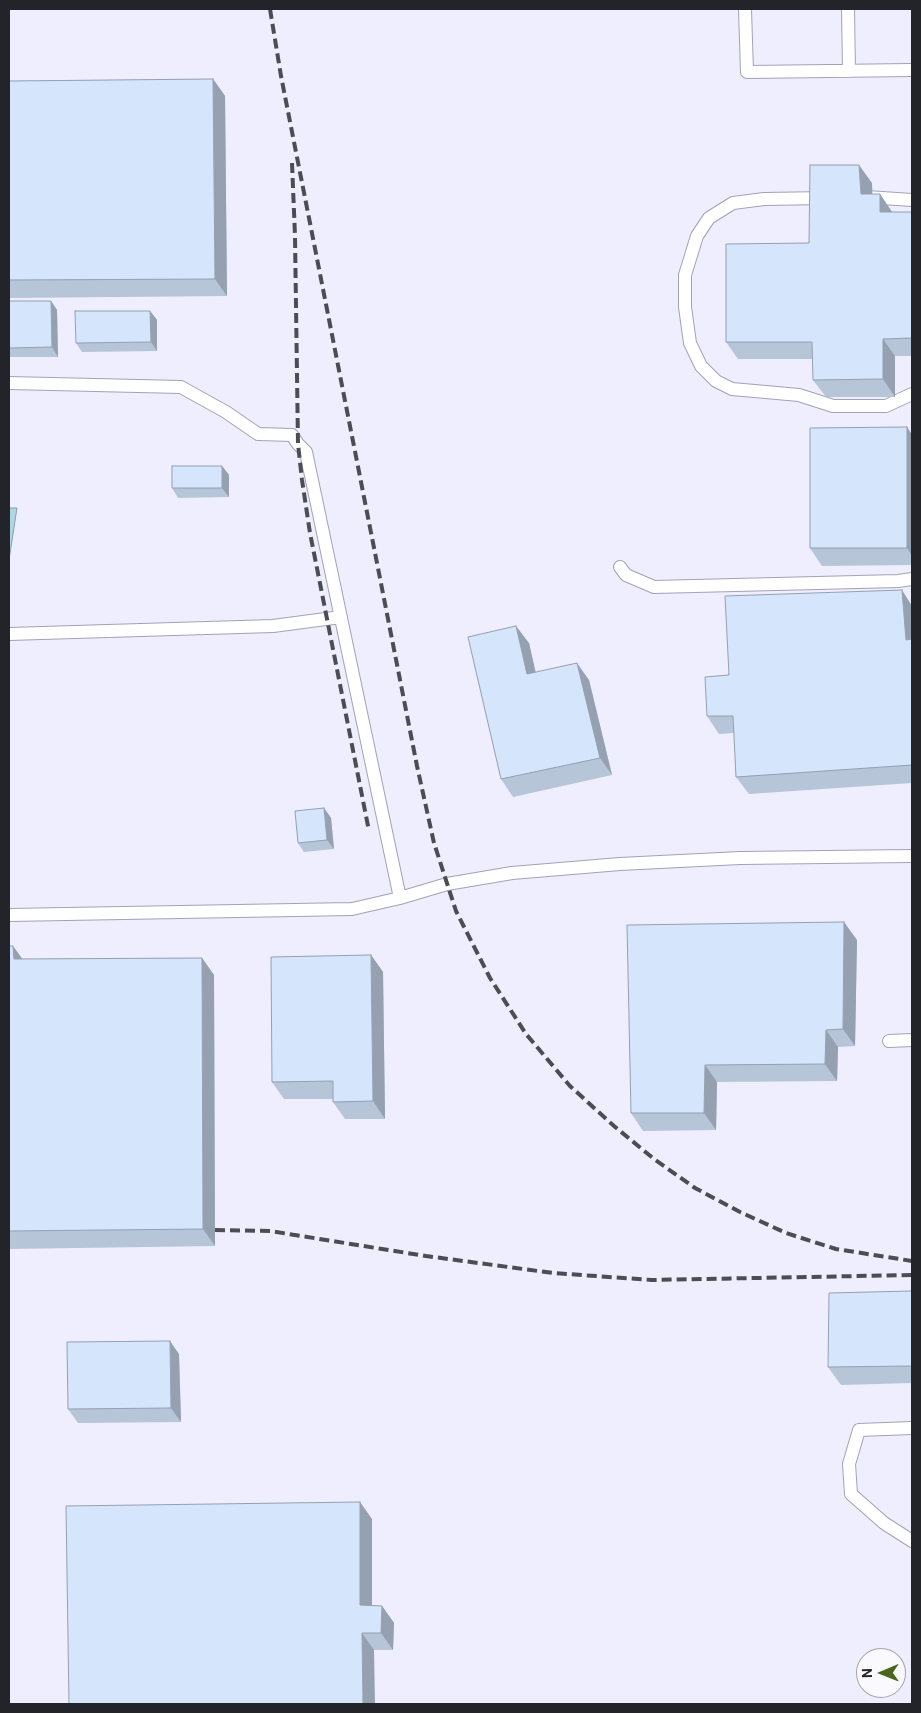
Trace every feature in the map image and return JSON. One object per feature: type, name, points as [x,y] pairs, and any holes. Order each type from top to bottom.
[{"type":"lane","points":[[745,9],[747,72],[912,70]]},
{"type":"lane","points":[[848,9],[849,71]]},
{"type":"lane","points":[[856,197],[912,200]]},
{"type":"lane","points":[[839,198],[764,199],[733,203],[710,218],[697,236],[685,275],[685,307],[690,343],[701,366],[716,381],[732,390],[799,395],[833,406],[886,406],[912,394]]},
{"type":"lane","points":[[9,383],[181,387],[226,412],[258,434],[292,435],[306,452],[400,898]]},
{"type":"lane","points":[[620,567],[626,574],[654,587],[898,581],[912,579]]},
{"type":"lane","points":[[9,634],[273,626],[341,617]]},
{"type":"lane","points":[[9,914],[352,908],[400,898],[446,884],[522,872],[620,864],[740,858],[912,856]]},
{"type":"lane","points":[[889,1041],[912,1040]]},
{"type":"lane","points":[[912,1428],[859,1430],[849,1464],[851,1494],[884,1523],[912,1541]]},
{"type":"shaded area","points":[[9,9],[912,9],[912,1704],[9,1704],[9,560],[17,509],[9,508]]},
{"type":"water","points":[[9,508],[17,508],[9,560]]},
{"type":"building","points":[[213,79],[215,279],[9,280],[9,81]]},
{"type":"building","points":[[810,165],[859,165],[861,194],[880,194],[880,212],[912,212],[912,338],[883,339],[883,379],[813,380],[812,342],[726,342],[726,244],[809,243]]},
{"type":"building","points":[[9,301],[51,301],[52,347],[9,348]]},
{"type":"building","points":[[75,311],[150,311],[151,342],[76,343]]},
{"type":"building","points":[[907,427],[907,548],[810,548],[810,428]]},
{"type":"building","points":[[172,466],[222,466],[222,488],[172,488]]},
{"type":"building","points":[[902,590],[906,640],[912,639],[912,765],[736,777],[733,716],[707,716],[705,677],[729,675],[725,596]]},
{"type":"building","points":[[516,626],[527,674],[577,663],[600,758],[501,779],[468,637]]},
{"type":"building","points":[[324,808],[327,840],[298,843],[295,811]]},
{"type":"building","points":[[844,922],[843,1029],[826,1030],[825,1064],[705,1065],[704,1113],[631,1113],[627,925]]},
{"type":"building","points":[[9,946],[13,946],[14,959],[202,958],[203,1229],[9,1231]]},
{"type":"building","points":[[371,955],[373,1101],[333,1102],[333,1081],[272,1082],[271,957]]},
{"type":"building","points":[[912,1291],[912,1366],[828,1367],[829,1293]]},
{"type":"building","points":[[170,1341],[171,1408],[68,1409],[67,1342]]},
{"type":"building","points":[[360,1502],[360,1605],[382,1606],[381,1633],[362,1633],[363,1704],[69,1704],[66,1506]]},
{"type":"railway","points":[[270,9],[281,76],[417,766],[434,843],[456,911],[490,978],[526,1034],[570,1086],[654,1159],[695,1188],[740,1212],[786,1233],[836,1249],[912,1261]]},
{"type":"railway","points":[[292,163],[298,444],[302,480],[310,533],[369,831]]},
{"type":"railway","points":[[215,1230],[270,1231],[426,1256],[553,1273],[652,1280],[912,1275]]}]
